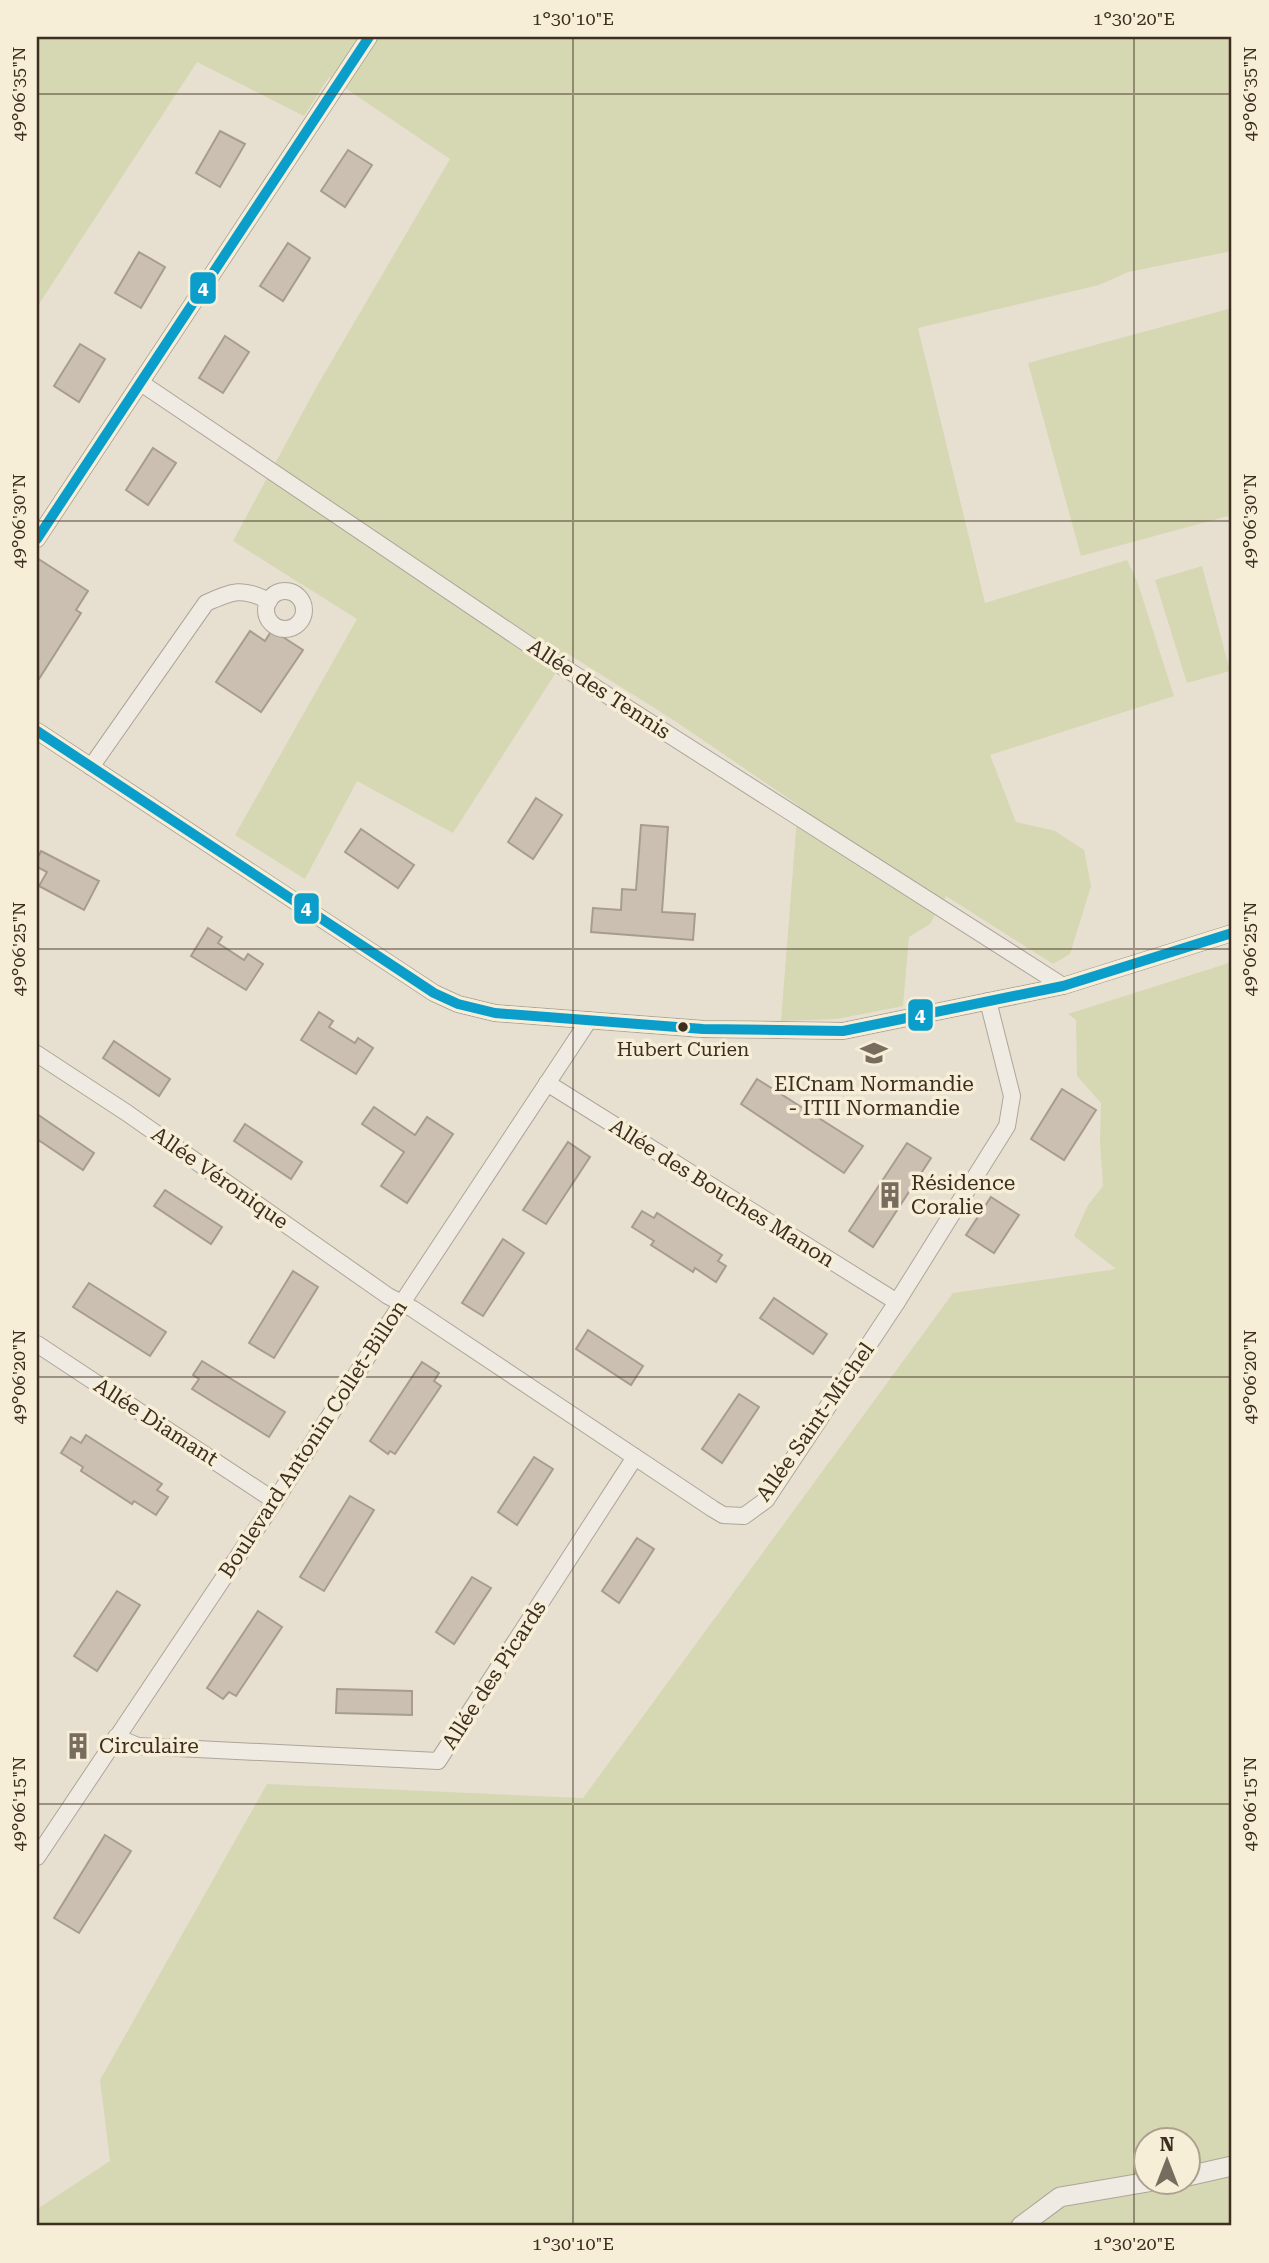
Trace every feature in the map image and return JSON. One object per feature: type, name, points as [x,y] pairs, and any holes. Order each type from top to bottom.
[{"type":"street","points":[[37,539],[369,37]]},
{"type":"street","name":"Allée des Tennis","points":[[141,383],[538,651],[1063,986]]},
{"type":"street","points":[[91,767],[206,603],[230,592],[251,592],[269,601]]},
{"type":"street","points":[[37,731],[434,993],[458,1004],[495,1013],[703,1029],[843,1031],[1063,986],[1232,933]]},
{"type":"street","name":"Allée Saint-Michel","points":[[401,1303],[723,1515],[744,1516],[766,1500],[897,1302],[1007,1126],[1012,1096],[988,1001]]},
{"type":"street","name":"Boulevard Antonin Collet-Billon","points":[[37,1857],[275,1501],[401,1303],[589,1020]]},
{"type":"street","name":"Allée Véronique","points":[[37,1054],[127,1113],[401,1303]]},
{"type":"street","name":"Allée des Bouches Manon","points":[[547,1083],[897,1302]]},
{"type":"street","name":"Allée Diamant","points":[[37,1344],[275,1501]]},
{"type":"street","name":"Allée des Picards","points":[[116,1737],[138,1746],[438,1760],[635,1458]]},
{"type":"street","points":[[1202,2172],[1232,2166]]},
{"type":"street","points":[[1021,2226],[1060,2197],[1132,2185]]},
{"type":"green space","points":[[37,37],[1232,37],[1232,251],[1128,272],[1099,285],[918,328],[985,603],[1127,560],[1137,581],[1174,696],[990,755],[1016,822],[1055,831],[1084,850],[1091,886],[1070,954],[1053,964],[946,896],[930,924],[909,937],[903,1006],[837,1019],[781,1021],[798,805],[672,719],[565,652],[555,674],[453,833],[357,781],[305,879],[235,835],[357,619],[233,541],[317,386],[450,159],[329,77],[304,116],[197,62],[37,307]]},
{"type":"green space","points":[[1232,308],[1232,515],[1081,556],[1028,363]]},
{"type":"green space","points":[[1202,566],[1230,671],[1187,683],[1155,580]]},
{"type":"green space","points":[[1232,962],[1232,2226],[37,2226],[37,2209],[110,2161],[100,2080],[267,1784],[583,1798],[953,1293],[1116,1269],[1074,1236],[1088,1205],[1103,1186],[1101,1103],[1077,1076],[1076,1020],[1068,1014]]},
{"type":"building","points":[[220,131],[245,144],[220,187],[196,173]]},
{"type":"building","points":[[348,150],[372,165],[345,207],[321,191]]},
{"type":"building","points":[[288,243],[310,258],[283,301],[260,286]]},
{"type":"building","points":[[139,252],[165,267],[141,308],[115,293]]},
{"type":"building","points":[[225,336],[249,352],[223,393],[199,378]]},
{"type":"building","points":[[80,344],[105,359],[79,402],[54,386]]},
{"type":"building","points":[[153,448],[176,463],[148,505],[126,490]]},
{"type":"building","points":[[37,558],[88,591],[76,610],[81,613],[37,682]]},
{"type":"building","points":[[272,630],[303,650],[261,712],[216,682],[250,631],[265,641]]},
{"type":"building","points":[[536,798],[562,815],[533,859],[508,842]]},
{"type":"building","points":[[641,825],[668,827],[662,912],[695,914],[693,940],[591,932],[593,908],[621,910],[622,889],[636,890]]},
{"type":"building","points":[[361,829],[414,865],[398,888],[345,852]]},
{"type":"building","points":[[41,851],[99,881],[84,910],[39,886],[47,872],[37,867]]},
{"type":"building","points":[[208,928],[222,937],[218,943],[244,960],[248,954],[263,964],[246,990],[191,956]]},
{"type":"building","points":[[319,1012],[333,1021],[329,1027],[355,1043],[358,1038],[373,1048],[356,1074],[301,1040]]},
{"type":"building","points":[[114,1041],[170,1079],[159,1096],[103,1058]]},
{"type":"building","points":[[757,1079],[863,1146],[844,1173],[741,1104]]},
{"type":"building","points":[[1062,1089],[1096,1110],[1064,1160],[1031,1139]]},
{"type":"building","points":[[374,1107],[415,1135],[427,1117],[453,1134],[407,1203],[381,1186],[404,1152],[362,1124]]},
{"type":"building","points":[[37,1114],[94,1153],[83,1170],[37,1139]]},
{"type":"building","points":[[245,1124],[302,1162],[291,1179],[234,1141]]},
{"type":"building","points":[[568,1142],[590,1157],[546,1224],[523,1210]]},
{"type":"building","name":"Résidence Coralie","points":[[907,1143],[931,1158],[873,1247],[849,1231]]},
{"type":"building","points":[[165,1190],[222,1227],[211,1244],[154,1206]]},
{"type":"building","points":[[991,1197],[1019,1215],[994,1253],[966,1235]]},
{"type":"building","points":[[642,1211],[654,1218],[657,1213],[722,1255],[718,1261],[726,1266],[716,1282],[695,1268],[693,1272],[651,1245],[654,1241],[632,1227]]},
{"type":"building","points":[[503,1239],[524,1253],[483,1316],[462,1303]]},
{"type":"building","points":[[293,1271],[318,1287],[274,1358],[249,1343]]},
{"type":"building","points":[[89,1283],[166,1332],[150,1356],[73,1307]]},
{"type":"building","points":[[774,1298],[827,1334],[813,1354],[760,1318]]},
{"type":"building","points":[[588,1330],[643,1366],[631,1385],[576,1349]]},
{"type":"building","points":[[202,1361],[285,1412],[269,1437],[192,1389],[199,1379],[193,1375]]},
{"type":"building","points":[[422,1362],[439,1373],[434,1381],[441,1386],[395,1454],[390,1451],[388,1454],[370,1441]]},
{"type":"building","points":[[739,1394],[759,1407],[722,1463],[702,1449]]},
{"type":"building","points":[[86,1435],[162,1484],[157,1490],[168,1497],[156,1515],[134,1501],[132,1504],[81,1471],[83,1467],[61,1453],[71,1437],[81,1443]]},
{"type":"building","points":[[534,1457],[553,1469],[517,1525],[498,1512]]},
{"type":"building","points":[[350,1496],[374,1510],[324,1591],[300,1577]]},
{"type":"building","points":[[637,1538],[654,1549],[619,1603],[602,1591]]},
{"type":"building","points":[[472,1577],[491,1588],[454,1644],[436,1632]]},
{"type":"building","points":[[117,1591],[140,1605],[97,1671],[74,1656]]},
{"type":"building","points":[[258,1611],[282,1627],[236,1696],[229,1692],[223,1699],[207,1688]]},
{"type":"building","points":[[337,1689],[412,1691],[412,1715],[336,1713]]},
{"type":"building","points":[[105,1835],[131,1851],[79,1933],[54,1918]]},
{"type":"transit line","name":"4","points":[[37,539],[369,37]]},
{"type":"transit line","name":"4","points":[[37,731],[434,993],[458,1004],[495,1013],[703,1029],[843,1031],[1063,986],[1232,933]]},
{"type":"place","name":"Hubert Curien","points":[[683,1027]]},
{"type":"place","name":"EICnam Normandie - ITII Normandie","points":[[874,1053]]},
{"type":"place","name":"Résidence Coralie","points":[[890,1195]]},
{"type":"place","name":"Circulaire","points":[[78,1746]]}]
